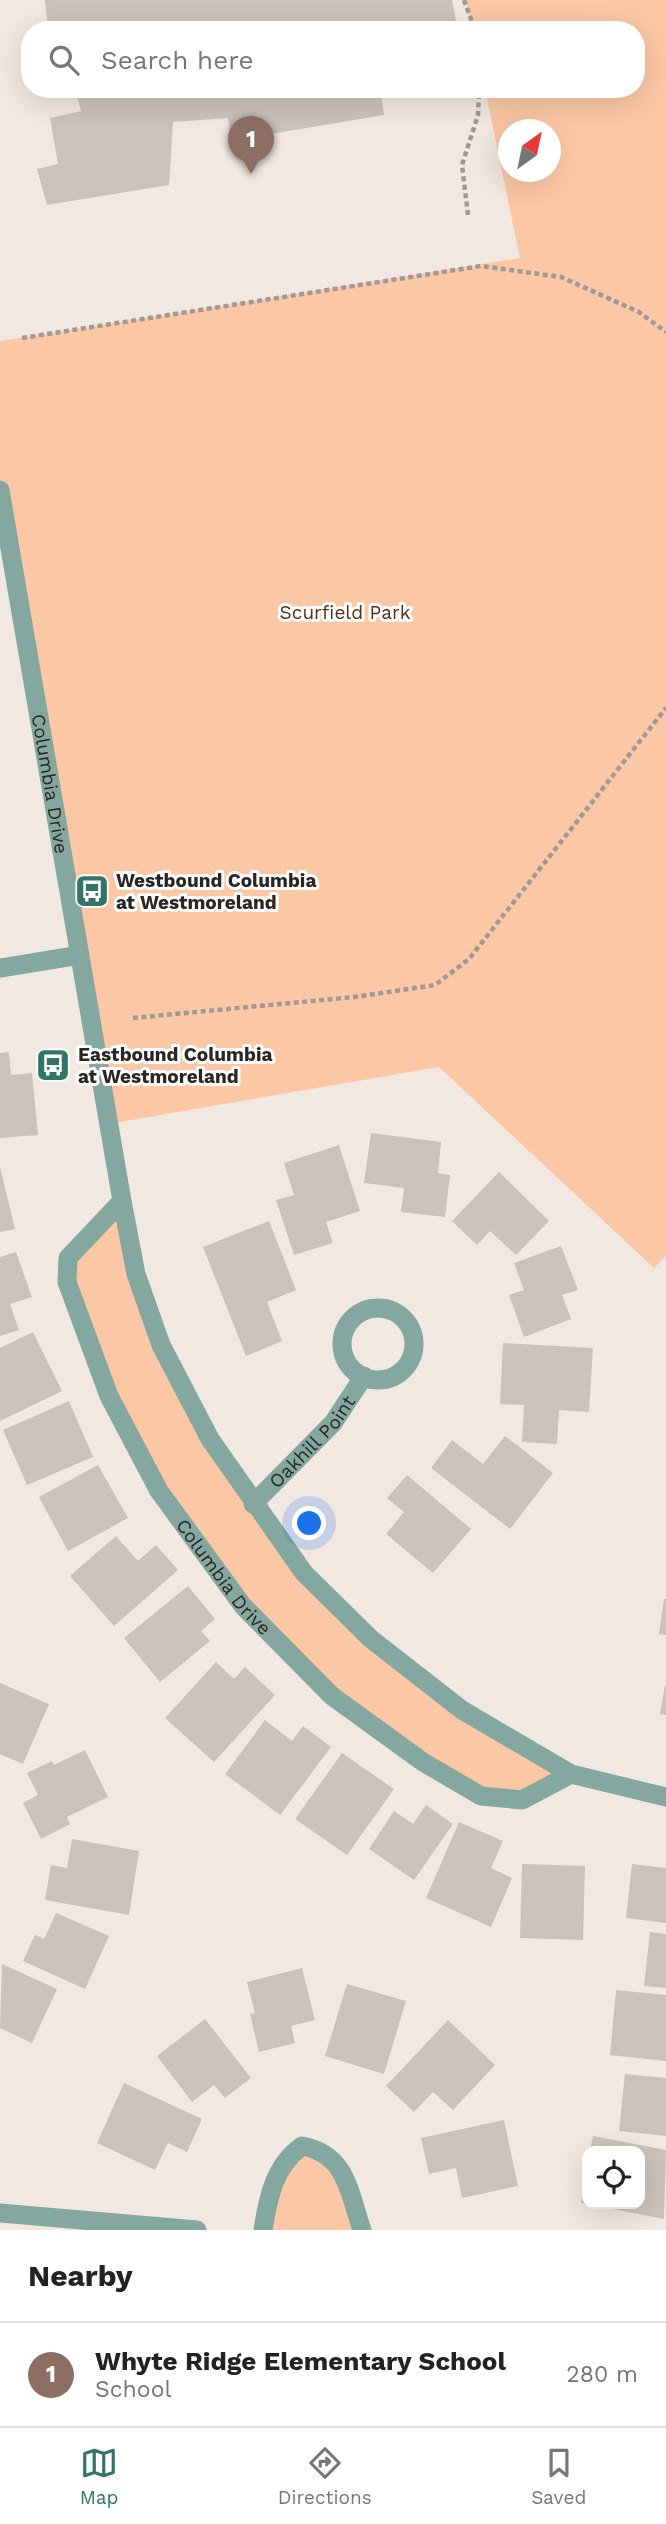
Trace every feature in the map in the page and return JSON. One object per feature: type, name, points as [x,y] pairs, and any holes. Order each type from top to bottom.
[{"type":"street","name":"Columbia Drive","points":[[0,490],[6,562],[80,955],[122,1201],[136,1273],[161,1345],[210,1439],[253,1504],[304,1573],[371,1639],[461,1710],[571,1774],[666,1797]]},
{"type":"street","points":[[0,968],[80,955]]},
{"type":"street","name":"Columbia Drive","points":[[122,1201],[68,1258],[67,1282],[109,1396],[159,1491],[243,1606],[332,1696],[423,1762],[481,1796],[522,1800],[571,1774]]},
{"type":"street","name":"Oakhill Point","points":[[253,1504],[333,1423],[364,1376]]},
{"type":"street","points":[[264,2230],[268,2200],[279,2170],[288,2156],[302,2146],[320,2149],[333,2158],[344,2178],[362,2230]]},
{"type":"street","points":[[0,2213],[197,2230]]},
{"type":"path","points":[[464,0],[474,21]]},
{"type":"path","points":[[468,215],[462,164],[478,115],[479,98]]},
{"type":"path","points":[[22,338],[481,266],[561,277],[639,312],[666,332]]},
{"type":"path","points":[[133,1018],[354,997],[435,985],[469,960],[666,708]]},
{"type":"green space","name":"Scurfield Park","points":[[466,0],[666,0],[666,1256],[654,1268],[439,1067],[108,1124],[0,490],[0,341],[520,258],[504,182],[561,182],[561,119],[498,119],[498,152],[487,98],[645,98],[645,21],[470,21]]},
{"type":"green space","points":[[122,1201],[161,1345],[253,1504],[371,1639],[571,1774],[522,1800],[481,1796],[332,1696],[243,1606],[109,1396],[68,1258]]},
{"type":"green space","points":[[320,2149],[362,2230],[264,2230],[288,2156]]},
{"type":"building","points":[[45,0],[452,0],[456,21],[47,21]]},
{"type":"building","points":[[77,98],[381,98],[384,115],[265,135],[264,130],[231,136],[228,118],[173,122],[169,185],[47,205],[37,169],[58,164],[50,118],[81,111]]},
{"type":"building","points":[[9,1052],[11,1075],[32,1073],[38,1135],[0,1138],[0,1053]]},
{"type":"building","points":[[371,1133],[441,1142],[438,1173],[450,1175],[445,1217],[401,1212],[404,1188],[364,1183]]},
{"type":"building","points":[[339,1145],[360,1211],[326,1222],[333,1243],[294,1255],[276,1200],[294,1195],[284,1163]]},
{"type":"building","points":[[0,1167],[15,1229],[0,1232]]},
{"type":"building","points":[[499,1172],[549,1221],[516,1255],[490,1231],[477,1245],[452,1221]]},
{"type":"building","points":[[269,1221],[296,1290],[267,1302],[282,1341],[246,1356],[203,1247]]},
{"type":"building","points":[[561,1246],[578,1290],[562,1295],[571,1319],[524,1337],[509,1295],[524,1290],[514,1263]]},
{"type":"building","points":[[16,1252],[32,1297],[10,1304],[19,1330],[0,1336],[0,1257]]},
{"type":"building","points":[[33,1332],[62,1391],[0,1421],[0,1348]]},
{"type":"building","points":[[503,1343],[593,1348],[589,1412],[559,1410],[557,1444],[522,1442],[524,1405],[500,1404]]},
{"type":"building","points":[[69,1401],[93,1457],[27,1485],[3,1430]]},
{"type":"building","points":[[505,1436],[553,1473],[510,1529],[431,1468],[452,1440],[483,1464]]},
{"type":"building","points":[[98,1465],[128,1518],[68,1551],[39,1497]]},
{"type":"building","points":[[407,1475],[471,1529],[433,1573],[386,1534],[404,1512],[387,1498]]},
{"type":"building","points":[[116,1536],[138,1561],[156,1545],[178,1570],[114,1626],[70,1576]]},
{"type":"building","points":[[188,1586],[215,1619],[201,1631],[210,1641],[160,1682],[124,1638]]},
{"type":"building","points":[[666,1599],[666,1635],[659,1634]]},
{"type":"building","points":[[216,1662],[234,1679],[245,1667],[275,1695],[214,1762],[165,1718]]},
{"type":"building","points":[[0,1683],[49,1704],[23,1764],[0,1754]]},
{"type":"building","points":[[666,1686],[666,1715],[660,1714]]},
{"type":"building","points":[[265,1720],[292,1741],[303,1726],[331,1747],[280,1815],[225,1774]]},
{"type":"building","points":[[85,1750],[108,1797],[67,1817],[70,1824],[41,1839],[23,1803],[38,1795],[27,1773],[52,1761],[54,1765]]},
{"type":"building","points":[[342,1753],[394,1789],[347,1855],[295,1819]]},
{"type":"building","points":[[426,1805],[453,1824],[414,1880],[369,1849],[394,1811],[413,1824]]},
{"type":"building","points":[[459,1822],[503,1841],[491,1868],[512,1878],[491,1927],[426,1898]]},
{"type":"building","points":[[72,1839],[139,1851],[129,1915],[45,1900],[51,1865],[67,1868]]},
{"type":"building","points":[[522,1864],[585,1866],[583,1940],[520,1938]]},
{"type":"building","points":[[632,1864],[666,1868],[666,1923],[626,1918]]},
{"type":"building","points":[[56,1913],[109,1936],[85,1989],[23,1961],[35,1935],[44,1939]]},
{"type":"building","points":[[650,1932],[666,1934],[666,1988],[644,1986]]},
{"type":"building","points":[[2,1964],[57,1989],[32,2043],[0,2028]]},
{"type":"building","points":[[302,1968],[315,2020],[291,2026],[295,2043],[259,2052],[250,2014],[255,2013],[247,1982]]},
{"type":"building","points":[[347,1984],[406,2001],[384,2074],[325,2056]]},
{"type":"building","points":[[616,1990],[666,1995],[666,2061],[610,2055]]},
{"type":"building","points":[[205,2019],[251,2078],[225,2098],[214,2085],[192,2102],[157,2056]]},
{"type":"building","points":[[448,2020],[495,2065],[453,2110],[433,2092],[414,2112],[386,2086]]},
{"type":"building","points":[[625,2074],[666,2078],[666,2136],[619,2131]]},
{"type":"building","points":[[124,2083],[202,2119],[187,2152],[168,2143],[155,2170],[97,2143]]},
{"type":"building","points":[[504,2120],[518,2186],[462,2198],[456,2168],[429,2174],[421,2138]]},
{"type":"building","points":[[593,2136],[666,2150],[664,2219],[613,2209],[645,2209],[645,2146],[591,2146]]},
{"type":"place","name":"Whyte Ridge Elementary School","points":[[251,174]]},
{"type":"place","name":"Westbound Columbia at Westmoreland","points":[[92,891]]},
{"type":"place","name":"Eastbound Columbia at Westmoreland","points":[[53,1065]]}]
